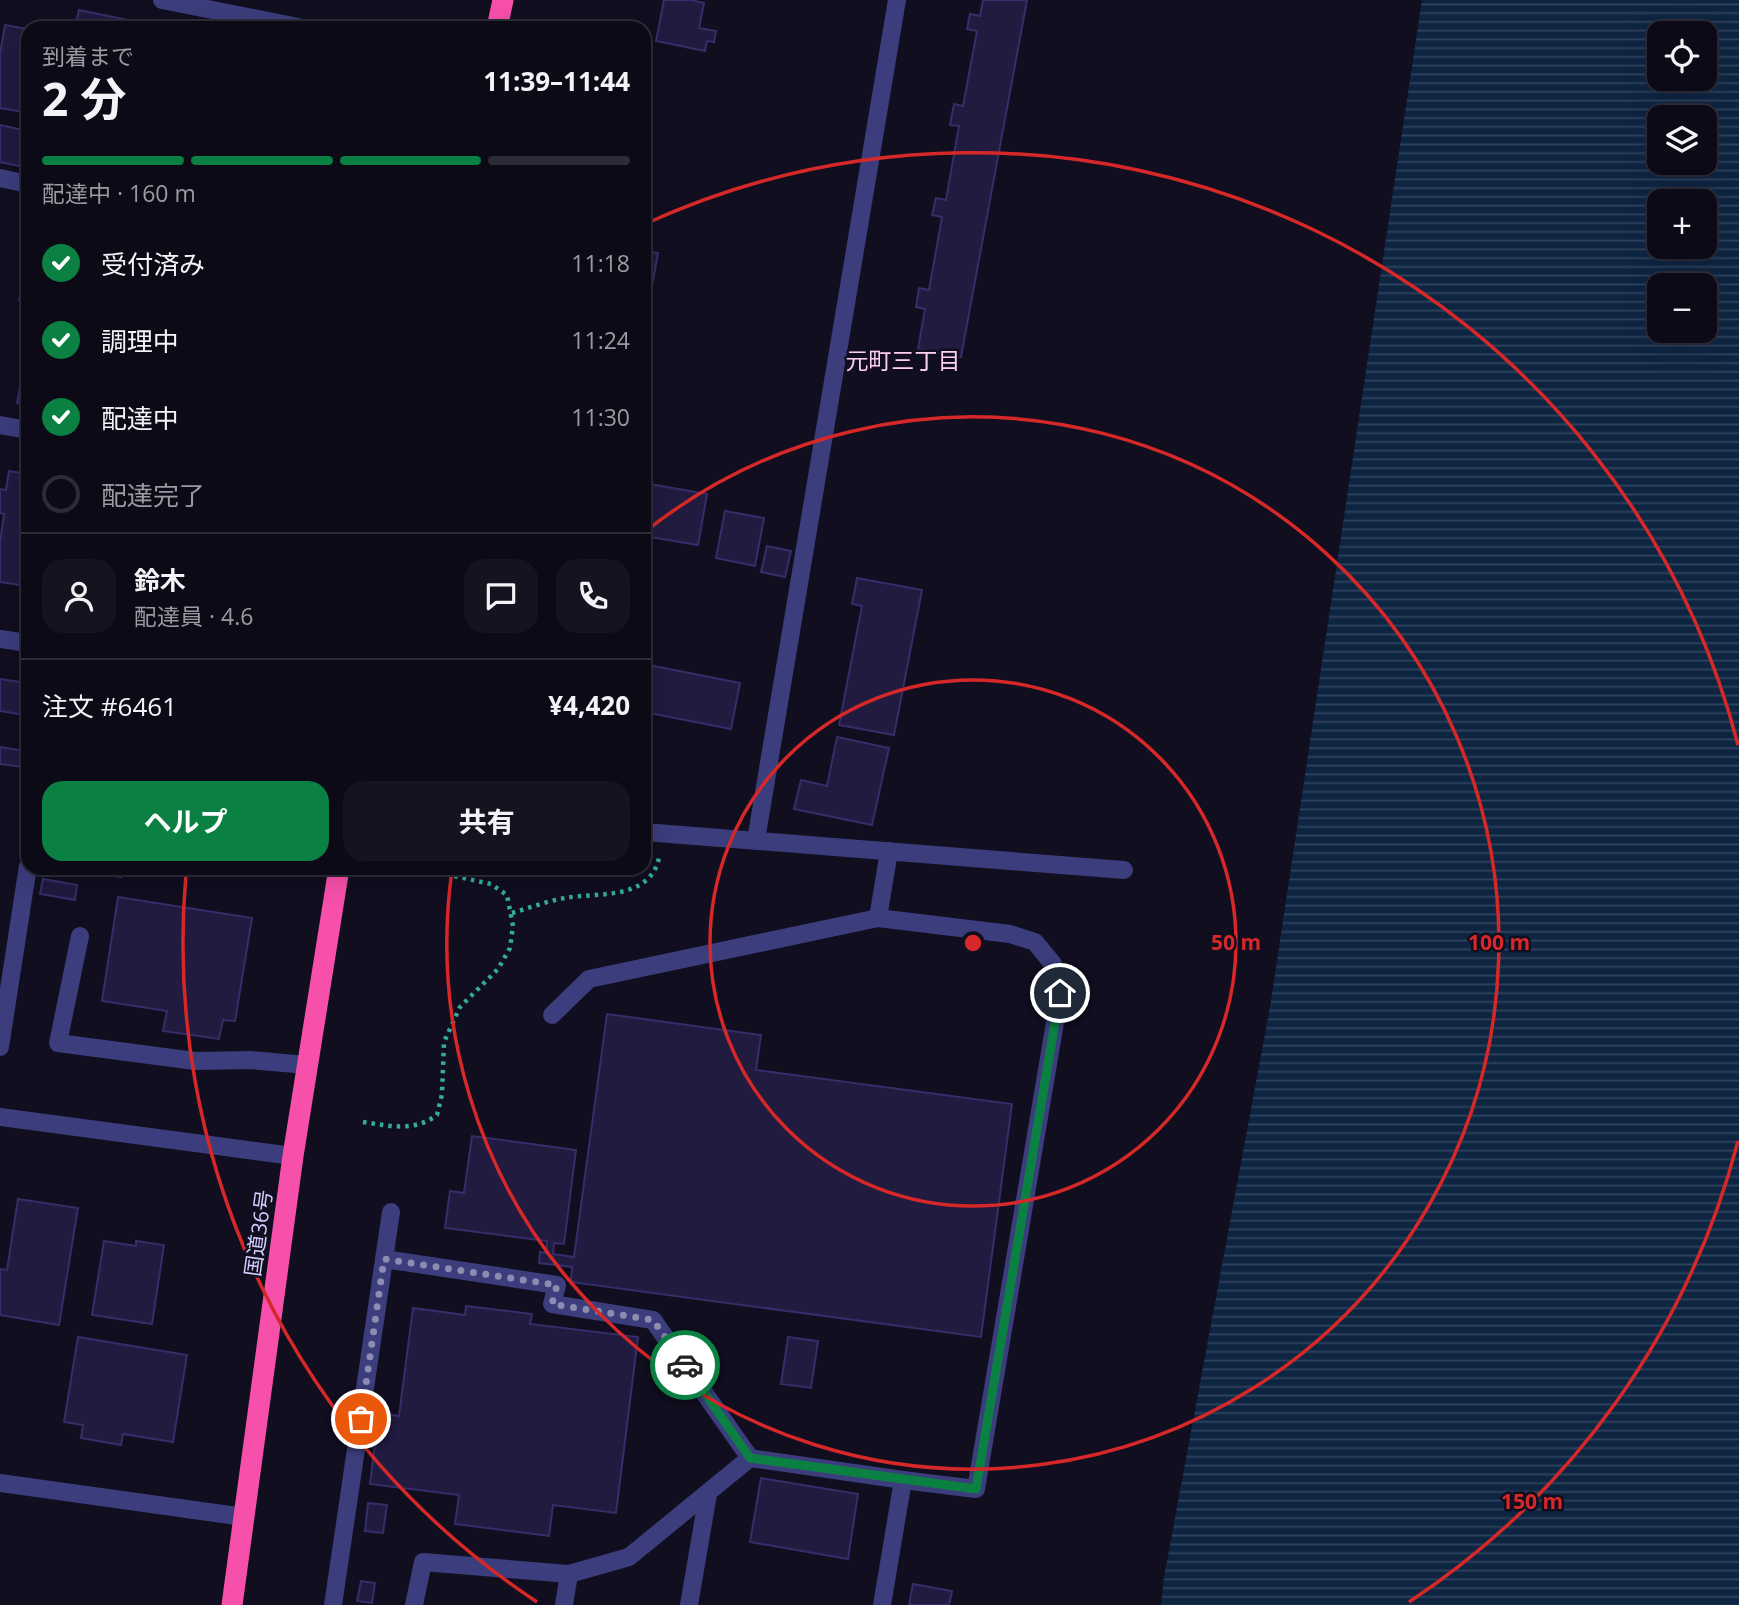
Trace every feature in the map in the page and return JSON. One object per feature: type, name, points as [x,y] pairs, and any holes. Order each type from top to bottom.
[{"type":"highway","points":[[498,21],[503,0]]},
{"type":"highway","name":"国道36号","points":[[232,1605],[293,1156],[338,875]]},
{"type":"street","points":[[162,0],[225,20]]},
{"type":"street","points":[[756,840],[897,0]]},
{"type":"street","points":[[0,178],[21,182]]},
{"type":"street","points":[[0,425],[21,429]]},
{"type":"street","points":[[0,639],[21,642]]},
{"type":"street","points":[[651,833],[1124,870]]},
{"type":"street","points":[[878,918],[889,851]]},
{"type":"street","points":[[0,1047],[27,875]]},
{"type":"street","points":[[384,1259],[557,1285],[552,1304],[653,1320],[750,1458],[976,1489],[1060,993],[1053,964],[1035,942],[997,932],[878,918],[589,979],[552,1015]]},
{"type":"street","points":[[80,936],[58,1043],[195,1061],[250,1060],[307,1065]]},
{"type":"street","points":[[0,1117],[293,1156]]},
{"type":"street","points":[[333,1605],[391,1212]]},
{"type":"street","points":[[414,1605],[423,1562],[569,1574],[629,1557],[750,1458]]},
{"type":"street","points":[[882,1605],[903,1480]]},
{"type":"street","points":[[0,1483],[244,1517]]},
{"type":"street","points":[[690,1605],[708,1494]]},
{"type":"street","points":[[564,1605],[569,1574]]},
{"type":"path","points":[[651,874],[657,868],[664,834]]},
{"type":"path","points":[[363,1122],[404,1128],[425,1124],[438,1115],[442,1094],[444,1042],[460,1007],[498,970],[510,948],[513,926],[507,895],[491,884],[449,875]]},
{"type":"path","points":[[512,913],[565,898],[620,893],[642,884],[650,875]]},
{"type":"water","points":[[1422,0],[1739,0],[1739,1605],[1161,1605],[1270,1007]]},
{"type":"building","points":[[664,0],[704,3],[699,28],[716,31],[714,42],[707,41],[705,51],[656,41]]},
{"type":"building","points":[[983,0],[1027,0],[961,357],[918,349],[925,309],[916,307],[919,288],[929,290],[942,217],[932,215],[936,198],[946,200],[959,126],[950,125],[954,104],[963,106],[977,31],[967,29],[970,14],[980,16]]},
{"type":"building","points":[[79,10],[133,21],[77,21]]},
{"type":"building","points":[[5,25],[21,28],[21,112],[0,108],[0,54]]},
{"type":"building","points":[[0,125],[21,130],[21,166],[0,162]]},
{"type":"building","points":[[651,252],[658,253],[651,292]]},
{"type":"building","points":[[21,382],[21,404],[17,403]]},
{"type":"building","points":[[9,471],[21,473],[21,585],[0,582],[0,542],[4,514],[0,513],[0,489],[6,490]]},
{"type":"building","points":[[651,484],[707,494],[698,545],[651,537]]},
{"type":"building","points":[[725,511],[764,518],[755,566],[716,558]]},
{"type":"building","points":[[767,546],[791,551],[785,577],[761,572]]},
{"type":"building","points":[[857,578],[922,590],[894,735],[839,725],[862,606],[852,604]]},
{"type":"building","points":[[651,665],[740,683],[731,729],[651,713]]},
{"type":"building","points":[[0,679],[21,682],[21,714],[0,711]]},
{"type":"building","points":[[837,737],[889,748],[872,825],[794,809],[801,780],[827,786]]},
{"type":"building","points":[[0,747],[21,750],[21,767],[0,764]]},
{"type":"building","points":[[43,879],[77,885],[75,900],[40,894]]},
{"type":"building","points":[[118,897],[252,918],[235,1021],[223,1020],[219,1039],[163,1031],[167,1011],[102,1001]]},
{"type":"building","points":[[607,1014],[761,1035],[756,1070],[1012,1104],[981,1337],[571,1282],[572,1267],[539,1263],[540,1252],[546,1253],[547,1241],[445,1228],[450,1191],[464,1193],[472,1136],[576,1150],[564,1244],[554,1243],[553,1254],[574,1257]]},
{"type":"building","points":[[18,1199],[78,1208],[59,1325],[0,1315],[0,1269],[7,1270]]},
{"type":"building","points":[[104,1241],[136,1246],[136,1241],[164,1245],[152,1324],[92,1315]]},
{"type":"building","points":[[466,1306],[532,1314],[530,1324],[638,1337],[616,1513],[553,1505],[549,1536],[455,1524],[459,1495],[370,1484],[379,1413],[399,1416],[413,1308],[465,1315]]},
{"type":"building","points":[[78,1337],[187,1355],[173,1442],[123,1434],[121,1445],[81,1438],[83,1425],[64,1422]]},
{"type":"building","points":[[788,1337],[818,1341],[811,1388],[781,1384]]},
{"type":"building","points":[[761,1478],[858,1494],[848,1559],[750,1542]]},
{"type":"building","points":[[368,1503],[387,1505],[383,1533],[365,1531]]},
{"type":"building","points":[[361,1581],[375,1583],[372,1603],[357,1601]]},
{"type":"building","points":[[913,1584],[952,1591],[949,1605],[909,1605]]},
{"type":"way so far","points":[[361,1419],[384,1259],[557,1285],[552,1304],[653,1320],[685,1365]]},
{"type":"district","name":"元町三丁目","points":[[903,360]]},
{"type":"route","points":[[685,1365],[750,1458],[976,1489],[1060,993]]}]
